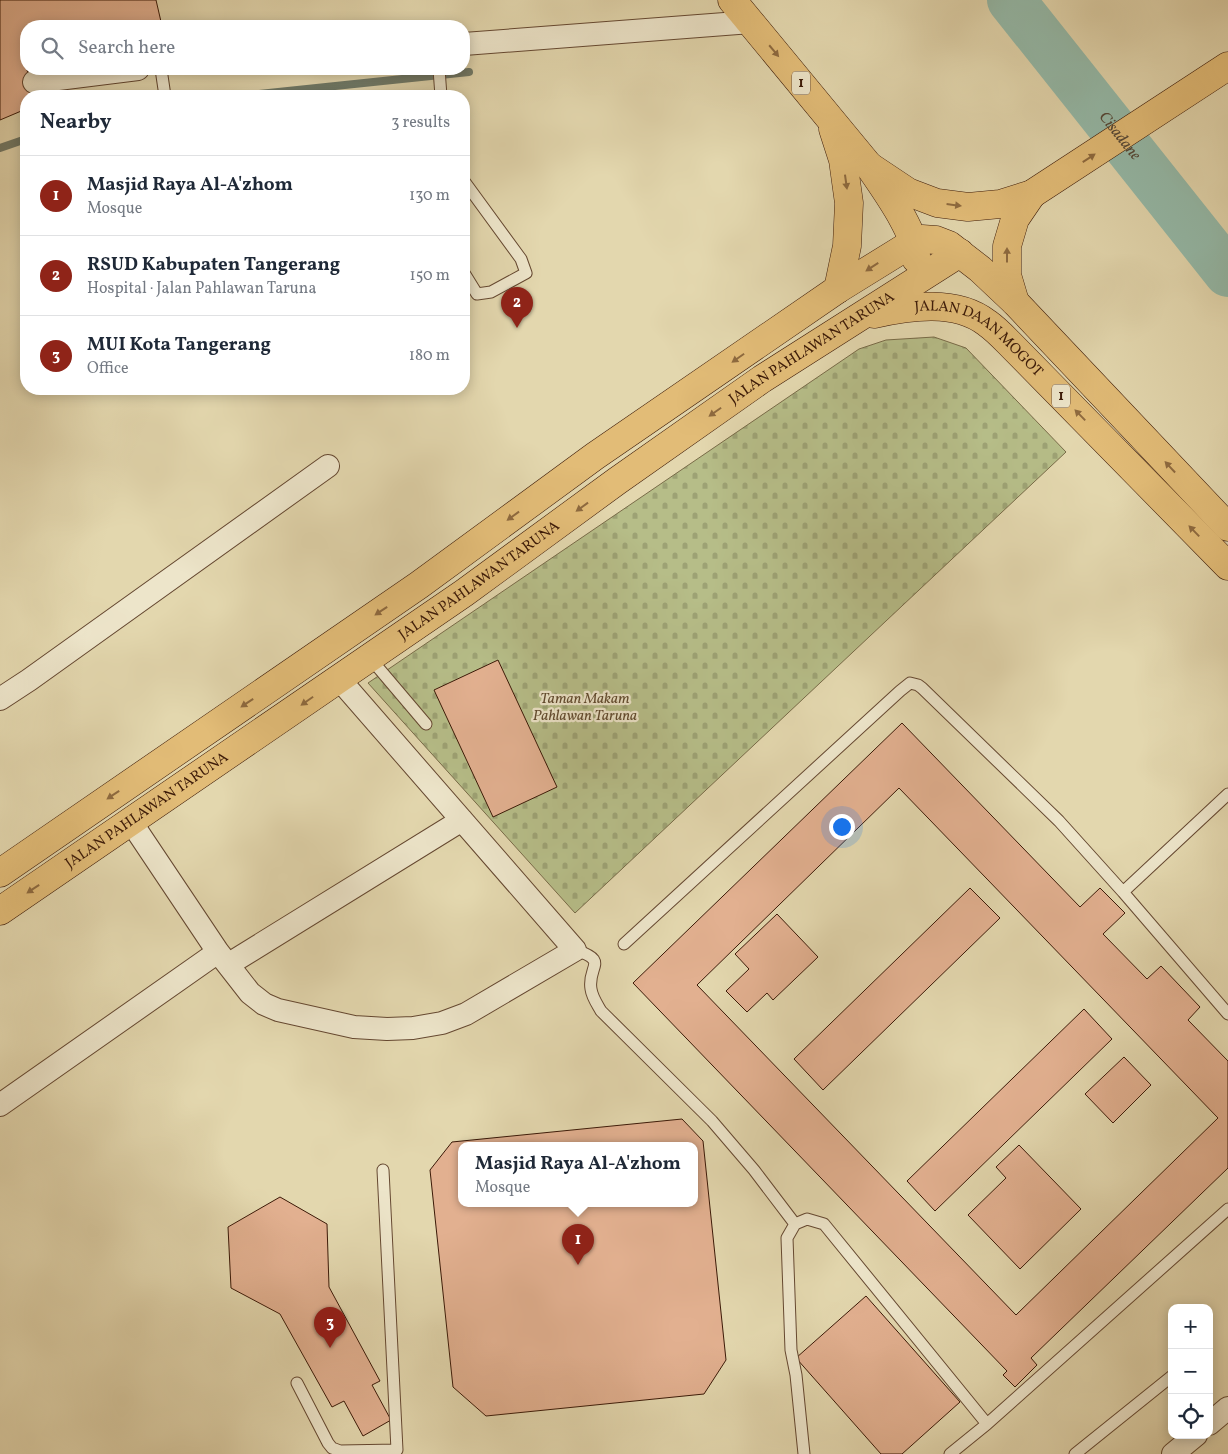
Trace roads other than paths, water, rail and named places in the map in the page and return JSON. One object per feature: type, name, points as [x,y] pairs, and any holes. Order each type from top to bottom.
[{"type":"highway","name":"JALAN DAAN MOGOT","points":[[732,0],[869,166],[884,188],[914,242],[917,254],[914,282]]},
{"type":"highway","points":[[869,166],[908,192],[937,203],[968,207],[1000,204],[1040,189],[1228,66]]},
{"type":"highway","points":[[830,118],[843,160],[849,203],[847,246],[838,289]]},
{"type":"highway","points":[[1015,302],[1007,275],[1007,246],[1015,219],[1040,189]]},
{"type":"highway","name":"1","points":[[914,242],[922,239],[936,240],[949,245],[980,269],[1015,302],[1228,527]]},
{"type":"highway","name":"JALAN PAHLAWAN TARUNA","points":[[0,873],[419,585],[595,456],[838,289],[914,242]]},
{"type":"highway","name":"JALAN PAHLAWAN TARUNA","points":[[0,911],[464,593],[617,481],[762,379],[960,254]]},
{"type":"highway","name":"JALAN DAAN MOGOT","points":[[858,318],[887,311],[919,307],[944,307],[967,312],[987,323],[1013,347],[1228,566]]},
{"type":"street","points":[[470,44],[751,22]]},
{"type":"street","points":[[34,82],[90,75]]},
{"type":"street","points":[[0,699],[328,466]]},
{"type":"street","points":[[131,822],[223,958],[250,992],[264,1004],[278,1010],[354,1027],[413,1028],[442,1023],[466,1014],[574,950],[339,679]]},
{"type":"street","points":[[0,1106],[223,958],[462,820]]},
{"type":"street","points":[[1213,1421],[1228,1408]]},
{"type":"street","points":[[1173,1454],[1191,1439]]},
{"type":"lane","points":[[162,75],[164,90]]},
{"type":"lane","points":[[439,75],[440,90]]},
{"type":"lane","points":[[470,189],[521,259],[526,273],[491,292],[477,294],[470,283]]},
{"type":"lane","points":[[370,658],[426,724]]},
{"type":"lane","points":[[624,944],[900,690],[910,683],[922,688],[1059,821],[1228,1014]]},
{"type":"lane","points":[[1123,892],[1228,794]]},
{"type":"lane","points":[[574,950],[589,955],[594,959],[595,965],[590,980],[591,991],[601,1011],[712,1122],[754,1170],[795,1224]]},
{"type":"lane","points":[[297,1383],[332,1448],[340,1451],[354,1452],[397,1450],[383,1170]]},
{"type":"lane","points":[[950,1454],[987,1424],[1228,1209]]},
{"type":"lane","points":[[804,1454],[796,1376],[791,1350],[787,1238],[795,1224],[807,1219],[824,1224],[987,1424]]},
{"type":"lane","points":[[1074,1454],[1168,1379]]},
{"type":"waterway","name":"Cisadane","points":[[1011,0],[1228,273]]},
{"type":"waterway","points":[[297,90],[440,75]]},
{"type":"waterway","points":[[0,148],[20,141]]},
{"type":"place","name":"RSUD Kabupaten Tangerang","points":[[517,328]]},
{"type":"place","name":"Masjid Raya Al-A'zhom","points":[[578,1265]]},
{"type":"place","name":"MUI Kota Tangerang","points":[[330,1348]]},
{"type":"park label","name":"Taman Makam Pahlawan Taruna","points":[[585,708]]}]
